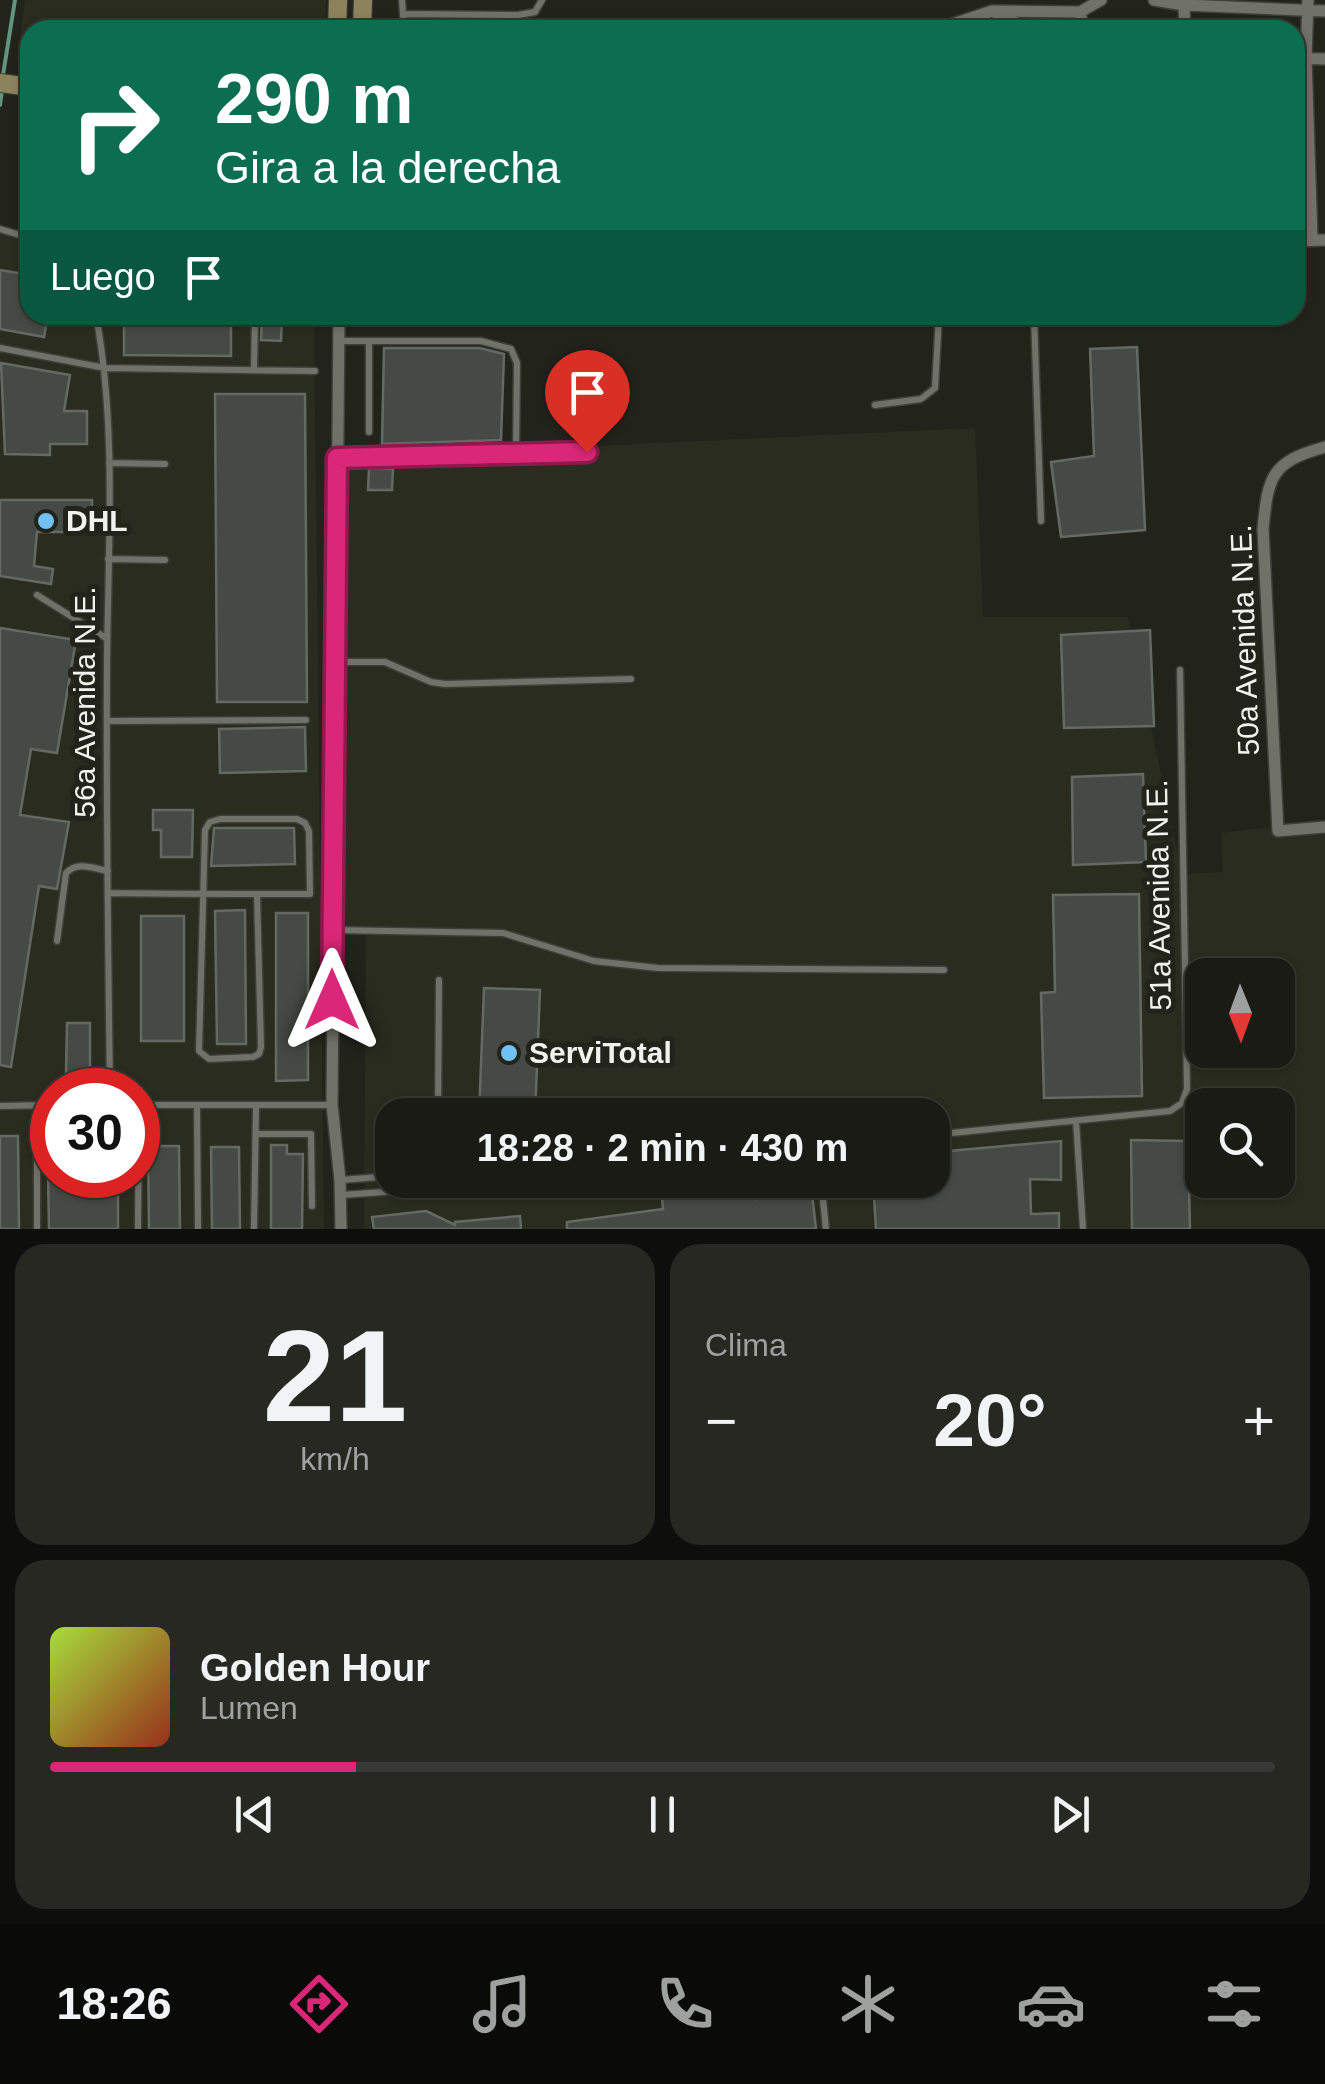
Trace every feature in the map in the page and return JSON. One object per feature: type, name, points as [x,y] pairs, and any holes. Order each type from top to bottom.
[{"type":"street","points":[[989,5],[1080,12],[1101,0]]},
{"type":"street","points":[[1154,0],[1184,4],[1308,5],[1325,10]]},
{"type":"street","points":[[1184,4],[1185,20]]},
{"type":"street","points":[[989,5],[1012,20]]},
{"type":"street","points":[[1080,12],[1081,20]]},
{"type":"street","points":[[1305,158],[1318,240]]},
{"type":"street","points":[[339,325],[332,1105],[341,1229]]},
{"type":"street","name":"50a Avenida N.E.","points":[[1325,448],[1292,456],[1273,474],[1263,529],[1278,832],[1325,827]]},
{"type":"lane","points":[[402,0],[403,20]]},
{"type":"lane","points":[[403,14],[527,14],[534,12],[542,0]]},
{"type":"lane","name":"56a Avenida N.E.","points":[[98,325],[106,368],[109,462],[106,721],[110,1068]]},
{"type":"lane","points":[[254,370],[255,325]]},
{"type":"lane","points":[[876,404],[920,399],[935,388],[938,325]]},
{"type":"lane","points":[[1034,325],[1041,520]]},
{"type":"lane","points":[[338,341],[481,341],[511,349],[517,363],[516,454]]},
{"type":"lane","points":[[368,341],[369,432]]},
{"type":"lane","points":[[0,348],[106,368],[315,371]]},
{"type":"lane","points":[[337,458],[587,452]]},
{"type":"lane","points":[[109,462],[165,464]]},
{"type":"lane","points":[[108,559],[165,560]]},
{"type":"lane","points":[[37,595],[107,639]]},
{"type":"lane","points":[[335,662],[384,662],[431,682],[446,684],[630,679]]},
{"type":"lane","name":"51a Avenida N.E.","points":[[1076,1121],[1170,1111],[1182,1103],[1188,1089],[1180,670]]},
{"type":"lane","points":[[106,721],[306,720]]},
{"type":"lane","points":[[108,893],[203,894],[257,894],[310,894],[309,831],[305,824],[296,819],[210,822],[205,830],[203,894],[199,1051],[209,1059],[252,1058],[259,1054],[257,894]]},
{"type":"lane","points":[[57,941],[66,874],[73,867],[82,866],[108,871]]},
{"type":"lane","points":[[333,930],[503,933],[526,938],[547,950],[594,961],[658,968],[944,970]]},
{"type":"lane","points":[[438,1098],[439,980]]},
{"type":"lane","points":[[160,1105],[332,1105]]},
{"type":"lane","points":[[0,1106],[30,1106]]},
{"type":"lane","points":[[198,1106],[198,1229]]},
{"type":"lane","points":[[254,1229],[256,1106]]},
{"type":"lane","points":[[950,1133],[1076,1121],[1083,1229]]},
{"type":"lane","points":[[256,1134],[311,1134],[312,1206]]},
{"type":"lane","points":[[340,1180],[375,1177]]},
{"type":"lane","points":[[340,1196],[375,1193]]},
{"type":"lane","points":[[38,1198],[38,1229]]},
{"type":"lane","points":[[138,1198],[138,1229]]},
{"type":"lane","points":[[823,1198],[826,1229]]},
{"type":"shaded area","points":[[25,0],[326,0],[325,20],[22,20]]},
{"type":"shaded area","points":[[0,229],[20,230],[20,325],[314,325],[324,1229],[0,1229]]},
{"type":"shaded area","points":[[975,428],[983,617],[1128,617],[1182,874],[1223,872],[1221,833],[1325,820],[1325,1229],[364,1229],[366,930],[346,930],[337,458]]},
{"type":"building","points":[[0,270],[20,273],[20,325],[46,325],[44,337],[0,329]]},
{"type":"building","points":[[124,325],[231,325],[231,356],[124,355]]},
{"type":"building","points":[[262,325],[282,325],[281,341],[261,340]]},
{"type":"building","points":[[1137,347],[1145,530],[1061,537],[1051,462],[1094,456],[1090,349]]},
{"type":"building","points":[[384,348],[480,348],[504,354],[501,440],[382,444]]},
{"type":"building","points":[[1,363],[70,375],[64,411],[87,411],[87,444],[50,444],[50,455],[5,454]]},
{"type":"building","points":[[215,394],[305,394],[307,702],[217,702]]},
{"type":"building","points":[[369,468],[393,469],[392,490],[368,490]]},
{"type":"building","points":[[0,500],[92,500],[92,532],[37,532],[34,566],[53,569],[51,584],[0,576]]},
{"type":"building","points":[[0,628],[76,640],[57,753],[31,749],[20,815],[69,822],[57,889],[39,886],[11,1067],[0,1065]]},
{"type":"building","points":[[1150,630],[1154,726],[1064,728],[1061,635]]},
{"type":"building","points":[[305,727],[306,771],[220,773],[219,729]]},
{"type":"building","points":[[1143,774],[1146,862],[1073,865],[1072,777]]},
{"type":"building","points":[[153,810],[193,810],[192,857],[161,857],[161,830],[153,830]]},
{"type":"building","points":[[214,828],[294,828],[295,864],[211,866]]},
{"type":"building","points":[[1139,894],[1142,1096],[1044,1098],[1041,993],[1055,992],[1053,895]]},
{"type":"building","points":[[245,910],[246,1044],[217,1044],[215,911]]},
{"type":"building","points":[[276,913],[308,913],[308,1080],[276,1081]]},
{"type":"building","points":[[141,916],[184,916],[184,1041],[141,1041]]},
{"type":"building","name":"ServiTotal","points":[[484,988],[540,990],[536,1098],[480,1098]]},
{"type":"building","points":[[67,1023],[90,1023],[90,1068],[66,1068]]},
{"type":"building","points":[[0,1136],[18,1136],[19,1229],[0,1229]]},
{"type":"building","points":[[1131,1140],[1185,1141],[1185,1198],[1189,1198],[1190,1229],[1132,1229]]},
{"type":"building","points":[[1061,1141],[1061,1180],[1030,1179],[1031,1214],[1059,1213],[1059,1229],[876,1229],[874,1198],[950,1198],[950,1151]]},
{"type":"building","points":[[271,1145],[287,1145],[287,1154],[303,1154],[302,1229],[271,1229]]},
{"type":"building","points":[[160,1146],[179,1146],[180,1229],[149,1229],[149,1198],[160,1198]]},
{"type":"building","points":[[211,1147],[239,1147],[240,1229],[212,1229]]},
{"type":"building","points":[[48,1198],[118,1198],[118,1229],[49,1229]]},
{"type":"building","points":[[662,1198],[813,1198],[816,1229],[567,1229],[567,1222],[663,1209]]},
{"type":"building","points":[[426,1211],[455,1225],[520,1216],[521,1229],[374,1229],[372,1217]]},
{"type":"waterway","points":[[3,75],[15,0]]},
{"type":"waterway","points":[[0,105],[2,90]]},
{"type":"place","name":"DHL","points":[[46,521]]},
{"type":"place","name":"ServiTotal","points":[[509,1053]]},
{"type":"route","points":[[332,1000],[337,458],[587,452]]}]
